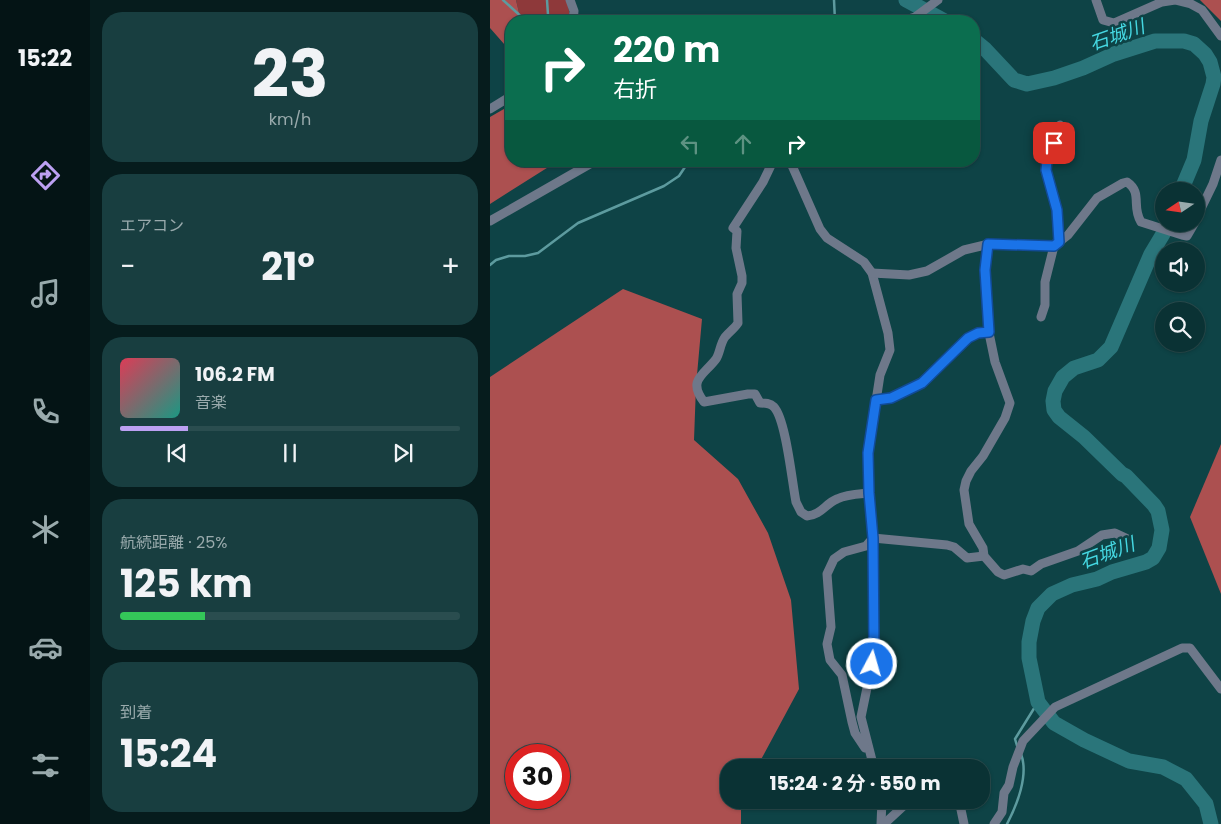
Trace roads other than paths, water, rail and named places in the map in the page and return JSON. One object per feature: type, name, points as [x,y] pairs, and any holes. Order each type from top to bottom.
[{"type":"street","points":[[570,0],[574,15]]},
{"type":"street","points":[[916,15],[938,0]]},
{"type":"street","points":[[1096,0],[1103,20],[1114,23],[1162,2],[1175,0],[1192,4],[1202,10],[1221,36]]},
{"type":"street","points":[[490,109],[505,100]]},
{"type":"street","points":[[1041,318],[1045,305],[1046,282],[1056,244],[1057,210],[1046,170],[1047,161],[1060,125]]},
{"type":"street","points":[[1205,200],[1221,160]]},
{"type":"street","points":[[490,221],[585,167]]},
{"type":"street","points":[[770,167],[763,182],[733,228],[737,231],[736,248],[742,276],[742,283],[737,294],[738,323],[724,338],[717,358],[700,377],[696,386],[704,402],[755,394],[760,403],[769,404],[775,408],[783,425],[796,502],[801,512],[807,516],[816,515],[836,499],[847,495],[869,493]]},
{"type":"street","points":[[793,167],[820,229],[827,238],[864,262],[872,273],[888,333],[890,350],[880,375],[868,453],[873,538],[874,649],[861,717],[872,759]]},
{"type":"street","points":[[872,273],[910,274],[927,271],[964,250],[988,244],[1056,244],[1068,234],[1097,198],[1127,182],[1136,192],[1135,206],[1141,222],[1155,227]]},
{"type":"street","points":[[1170,232],[1187,236],[1189,232]]},
{"type":"street","points":[[988,244],[985,270],[989,332],[995,362],[1010,403],[1005,418],[983,456],[971,471],[964,490],[969,524],[983,548],[984,556],[998,572],[1004,575],[1023,569],[1031,571],[1041,564],[1078,551],[1102,535],[1115,533],[1128,539]]},
{"type":"street","points":[[876,400],[891,398],[922,383],[968,338],[978,333],[989,332]]},
{"type":"street","points":[[873,538],[954,547],[968,558],[984,556]]},
{"type":"street","points":[[871,756],[855,732],[842,676],[830,660],[827,644],[831,627],[827,574],[834,560],[844,552],[866,546],[873,538]]},
{"type":"street","points":[[994,824],[1002,812],[1004,794],[1024,741],[1055,707],[1182,648],[1190,648],[1221,689]]},
{"type":"street","points":[[882,809],[883,824]]},
{"type":"street","points":[[883,824],[900,809]]},
{"type":"street","points":[[961,809],[964,824]]},
{"type":"waterway","points":[[503,0],[519,15]]},
{"type":"waterway","points":[[547,0],[548,15]]},
{"type":"waterway","points":[[834,0],[835,15]]},
{"type":"waterway","name":"石城川","points":[[906,0],[934,15]]},
{"type":"waterway","name":"石城川","points":[[980,45],[1014,80],[1027,84],[1054,78],[1114,54],[1155,41],[1184,41],[1194,44],[1205,54],[1210,62],[1214,77],[1201,121],[1194,160],[1185,182]]},
{"type":"waterway","points":[[490,265],[496,260],[509,256],[525,256],[538,253],[578,223],[664,186],[679,176],[685,167]]},
{"type":"waterway","name":"石城川","points":[[1164,232],[1151,254],[1111,347],[1098,360],[1074,368],[1063,377],[1055,391],[1053,401],[1054,410],[1059,417],[1084,437],[1154,505],[1158,511],[1162,530],[1159,548],[1153,558],[1146,562],[1112,572],[1097,579],[1072,585],[1052,594],[1038,608],[1033,621],[1029,642],[1029,658],[1038,702],[1054,723],[1084,740],[1129,761],[1163,767],[1186,779],[1206,804],[1211,824]]},
{"type":"waterway","points":[[1018,749],[1015,739],[1038,702]]},
{"type":"waterway","points":[[1007,824],[1021,790],[1024,771],[1021,754]]}]
